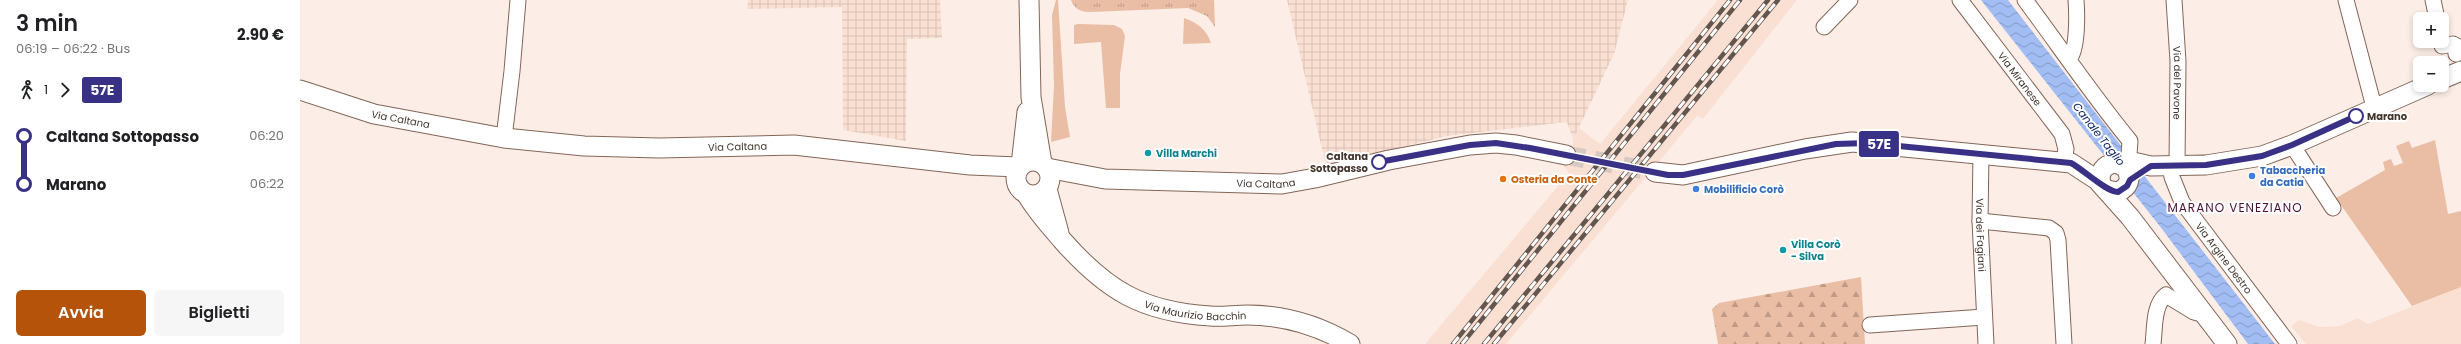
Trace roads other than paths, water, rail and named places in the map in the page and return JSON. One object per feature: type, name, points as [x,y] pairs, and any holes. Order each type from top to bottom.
[{"type":"main road","points":[[1029,0],[1031,97],[1044,166]]},
{"type":"main road","points":[[2449,76],[2461,71]]},
{"type":"main road","name":"Via Caltana","points":[[300,90],[374,114],[504,138],[584,146],[659,148],[794,145],[970,165],[1021,178],[1038,195],[1047,188],[1105,179]]},
{"type":"main road","points":[[1655,172],[1683,175],[1805,149],[1852,142],[2068,163],[2118,179],[2151,166],[2174,166],[2240,160],[2292,145],[2374,107],[2413,91]]},
{"type":"main road","points":[[1021,178],[1025,121],[1031,97]]},
{"type":"main road","name":"Via Caltana","points":[[1021,178],[1031,161],[1044,166],[1105,179],[1282,184],[1315,178],[1389,160],[1496,143],[1566,155]]},
{"type":"main road","name":"Via Maurizio Bacchin","points":[[1044,166],[1050,176],[1047,188],[1060,238]]},
{"type":"main road","name":"Via Maurizio Bacchin","points":[[1021,178],[1047,225],[1080,260],[1111,288],[1145,303],[1189,314],[1276,316],[1310,325],[1350,344]]},
{"type":"main road","points":[[2118,179],[2201,310],[2227,344]]},
{"type":"street","points":[[504,138],[512,72],[518,0]]},
{"type":"street","points":[[1824,27],[1850,0]]},
{"type":"street","name":"Via Miranese","points":[[1960,0],[2062,134],[2068,163]]},
{"type":"street","points":[[2025,0],[2069,59],[2087,87],[2130,141],[2118,179]]},
{"type":"street","points":[[2069,59],[2072,56],[2075,42],[2076,0]]},
{"type":"street","name":"Via del Pavone","points":[[2174,0],[2178,61],[2174,166]]},
{"type":"street","points":[[2346,0],[2374,107]]},
{"type":"street","points":[[2433,0],[2436,12]]},
{"type":"street","points":[[2449,45],[2453,44],[2457,46],[2456,54],[2461,52]]},
{"type":"street","points":[[2292,145],[2333,208]]},
{"type":"street","name":"Via dei Fagiani","points":[[1981,154],[1980,220],[1986,344]]},
{"type":"street","name":"Via Argine Destro","points":[[2174,166],[2182,202],[2289,344]]},
{"type":"street","points":[[1980,220],[2049,228],[2056,233],[2058,240],[2064,344]]},
{"type":"street","points":[[2153,344],[2156,315],[2159,304],[2166,295],[2194,312],[2197,313],[2201,310]]},
{"type":"street","points":[[1870,325],[1984,317]]},
{"type":"water","name":"Canale Taglio","points":[[1981,0],[2008,0],[2275,344],[2248,344],[2162,229]]},
{"type":"tunnel","points":[[1566,155],[1655,172]]},
{"type":"railway","points":[[1453,344],[1730,0]]},
{"type":"railway","points":[[1462,344],[1740,0]]},
{"type":"railway","points":[[1484,344],[1768,0]]},
{"type":"railway","points":[[1494,344],[1778,0]]},
{"type":"place","name":"Marano","points":[[2356,116]]},
{"type":"place","name":"Villa Marchi","points":[[1148,153]]},
{"type":"place","name":"Caltana Sottopasso","points":[[1379,162]]},
{"type":"place","name":"Tabaccheria da Catia","points":[[2252,176]]},
{"type":"place","name":"Osteria da Conte","points":[[1503,179]]},
{"type":"place","name":"Mobilificio Corò","points":[[1696,189]]},
{"type":"place","name":"Villa Corò - Silva","points":[[1783,250]]},
{"type":"district","name":"MARANO VENEZIANO","points":[[2235,207]]}]
